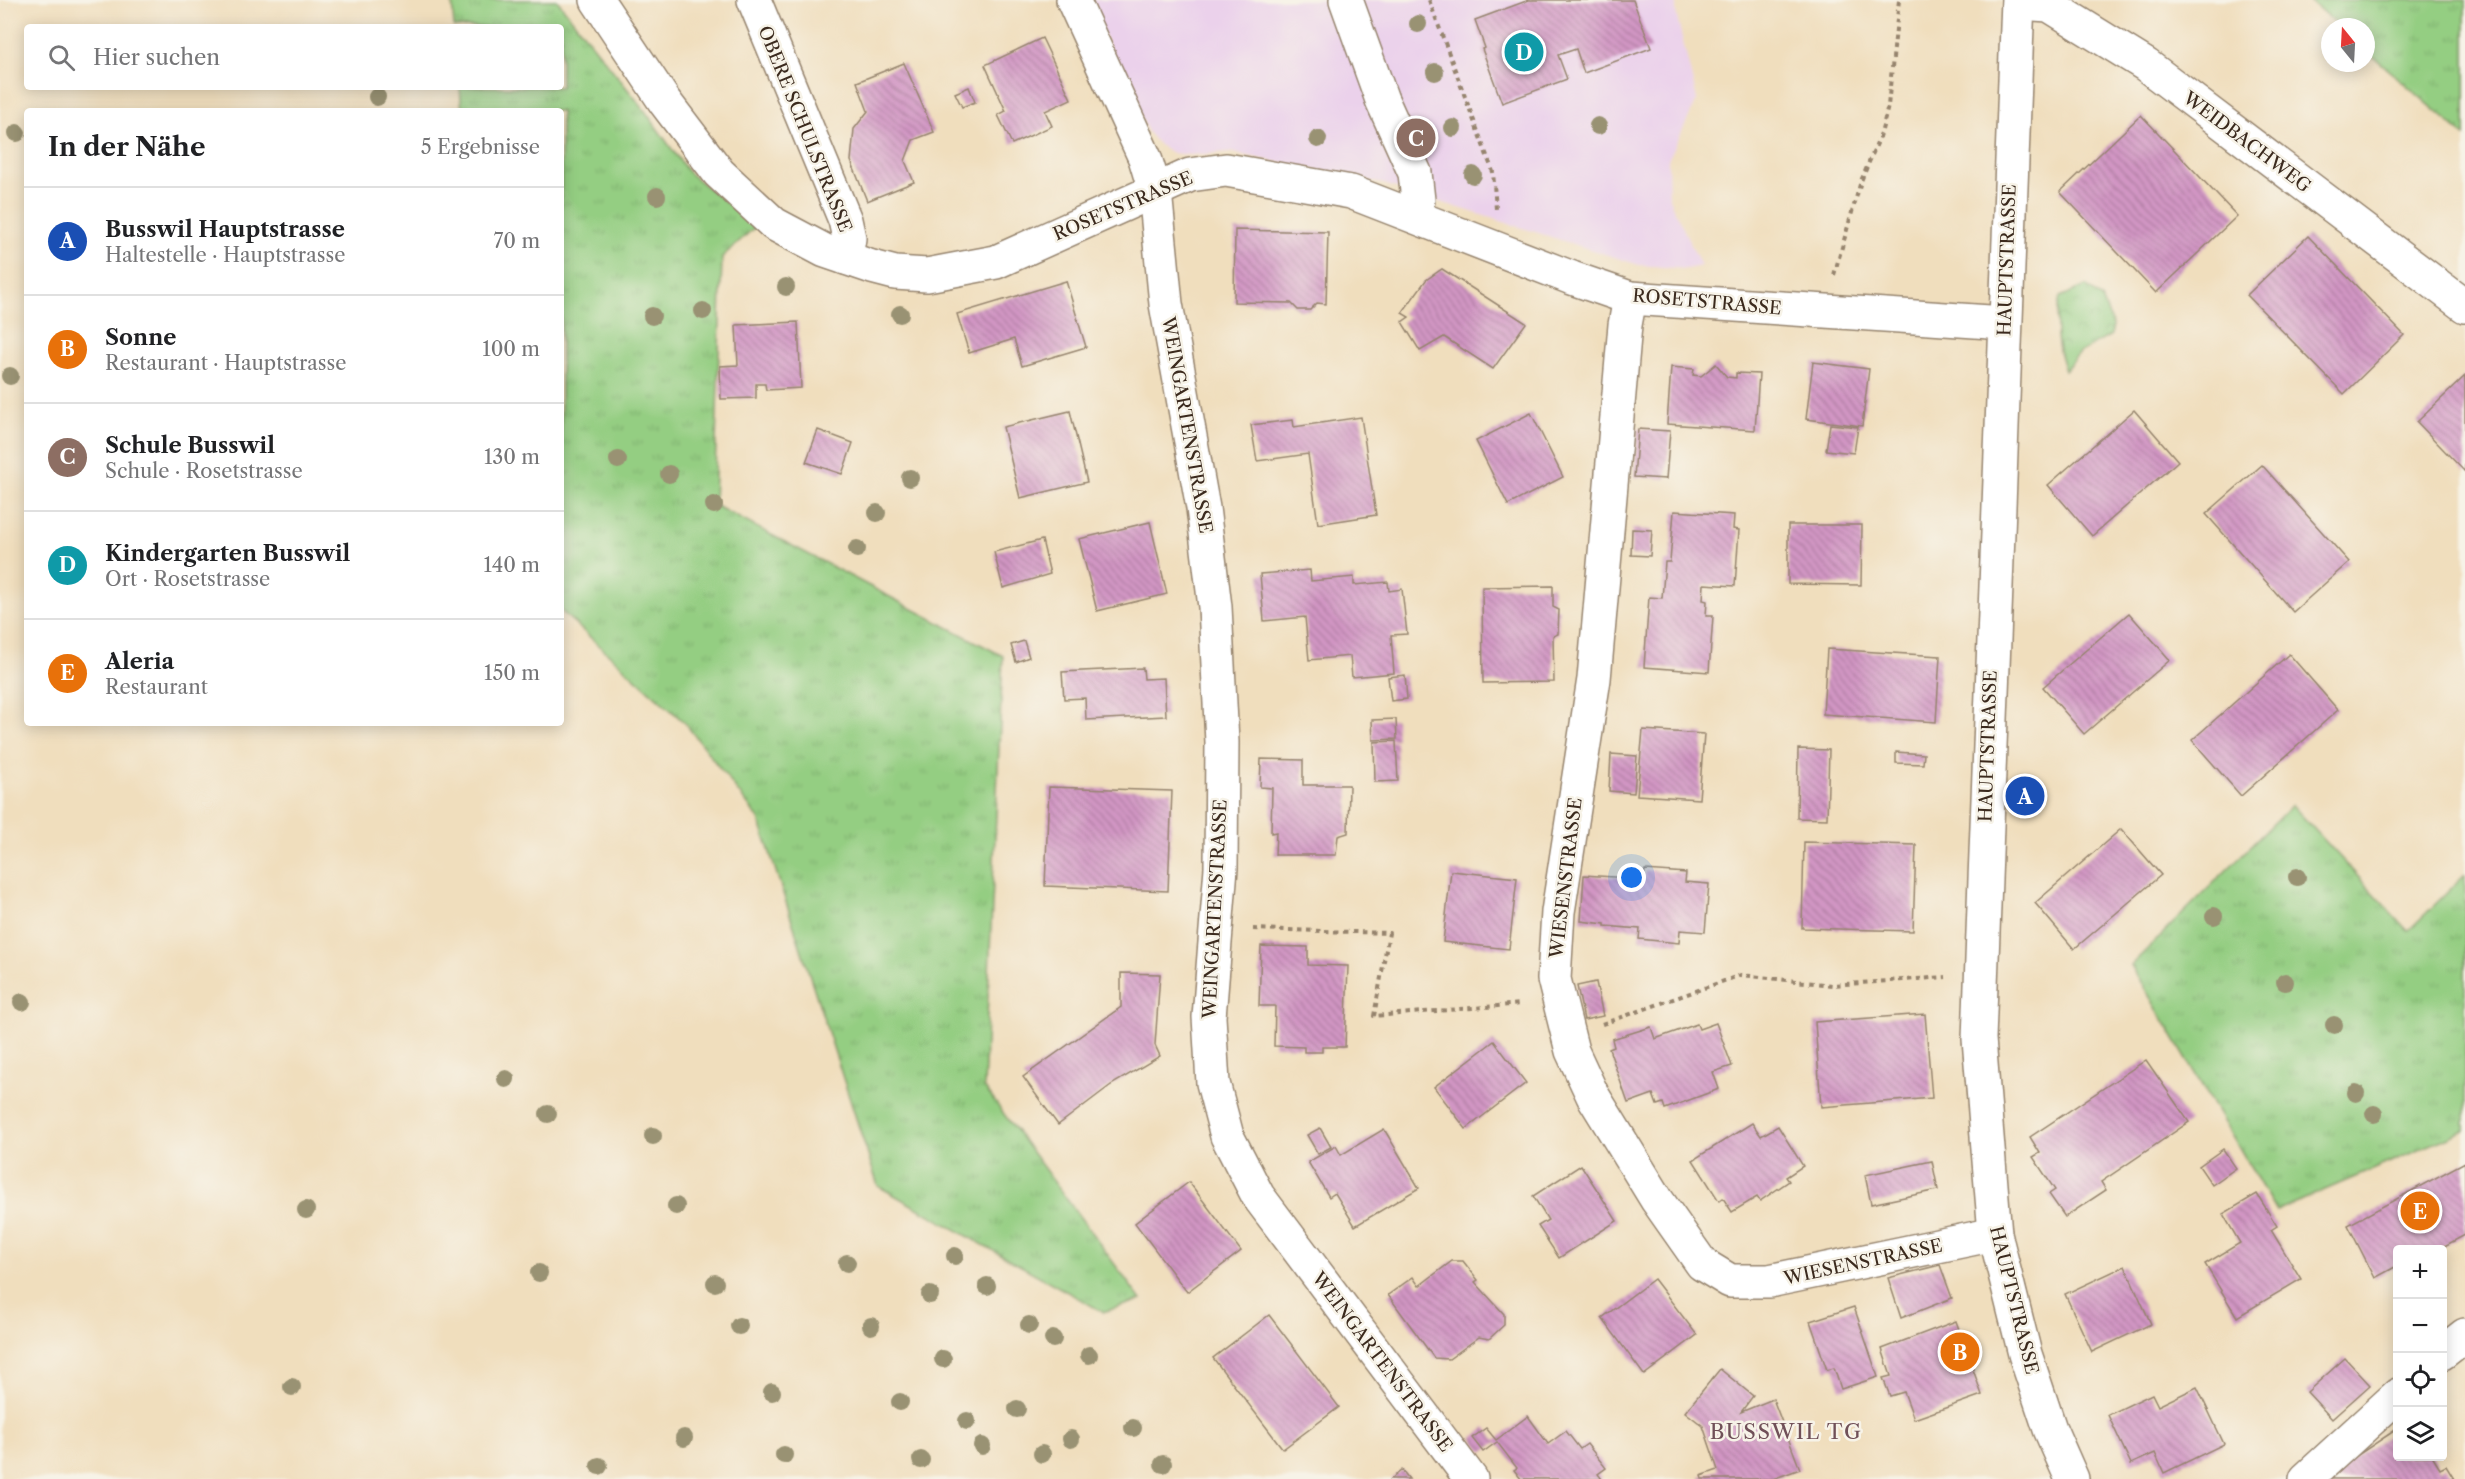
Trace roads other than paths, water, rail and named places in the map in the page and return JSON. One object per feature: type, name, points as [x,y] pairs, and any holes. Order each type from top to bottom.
[{"type":"street","name":"ROSETSTRASSE","points":[[597,0],[665,102],[719,172],[774,225],[846,258],[895,273],[927,274],[996,262],[1190,175],[1226,170],[1351,192],[1630,297],[2005,323]]},
{"type":"street","name":"OBERE SCHULSTRASSE","points":[[754,0],[845,220],[849,238],[846,258]]},
{"type":"street","name":"WEINGARTENSTRASSE","points":[[1073,0],[1146,158],[1155,191],[1166,304],[1203,508],[1215,607],[1222,742],[1221,868],[1209,1017],[1213,1083],[1227,1136],[1258,1196],[1471,1479]]},
{"type":"street","points":[[1346,0],[1382,100],[1414,173],[1418,200],[1413,215]]},
{"type":"street","name":"WEIDBACHWEG","points":[[2018,2],[2049,5],[2146,65],[2465,306]]},
{"type":"street","name":"HAUPTSTRASSE","points":[[2018,2],[1979,1039],[1995,1234],[2025,1354],[2050,1429],[2072,1479]]},
{"type":"street","name":"WIESENSTRASSE","points":[[1630,297],[1625,325],[1594,679],[1558,912],[1554,979],[1568,1037],[1593,1096],[1657,1200],[1702,1264],[1731,1281],[1769,1281],[1995,1234]]},
{"type":"street","points":[[2447,1349],[2465,1335]]},
{"type":"street","points":[[2306,1479],[2393,1399]]},
{"type":"place","name":"Kindergarten Busswil","points":[[1524,52]]},
{"type":"place","name":"Schule Busswil","points":[[1416,138]]},
{"type":"place","name":"Busswil Hauptstrasse","points":[[2025,796]]},
{"type":"place","name":"Aleria","points":[[2420,1211]]},
{"type":"place","name":"Sonne","points":[[1960,1352]]},
{"type":"district","name":"BUSSWIL TG","points":[[1786,1431]]}]
